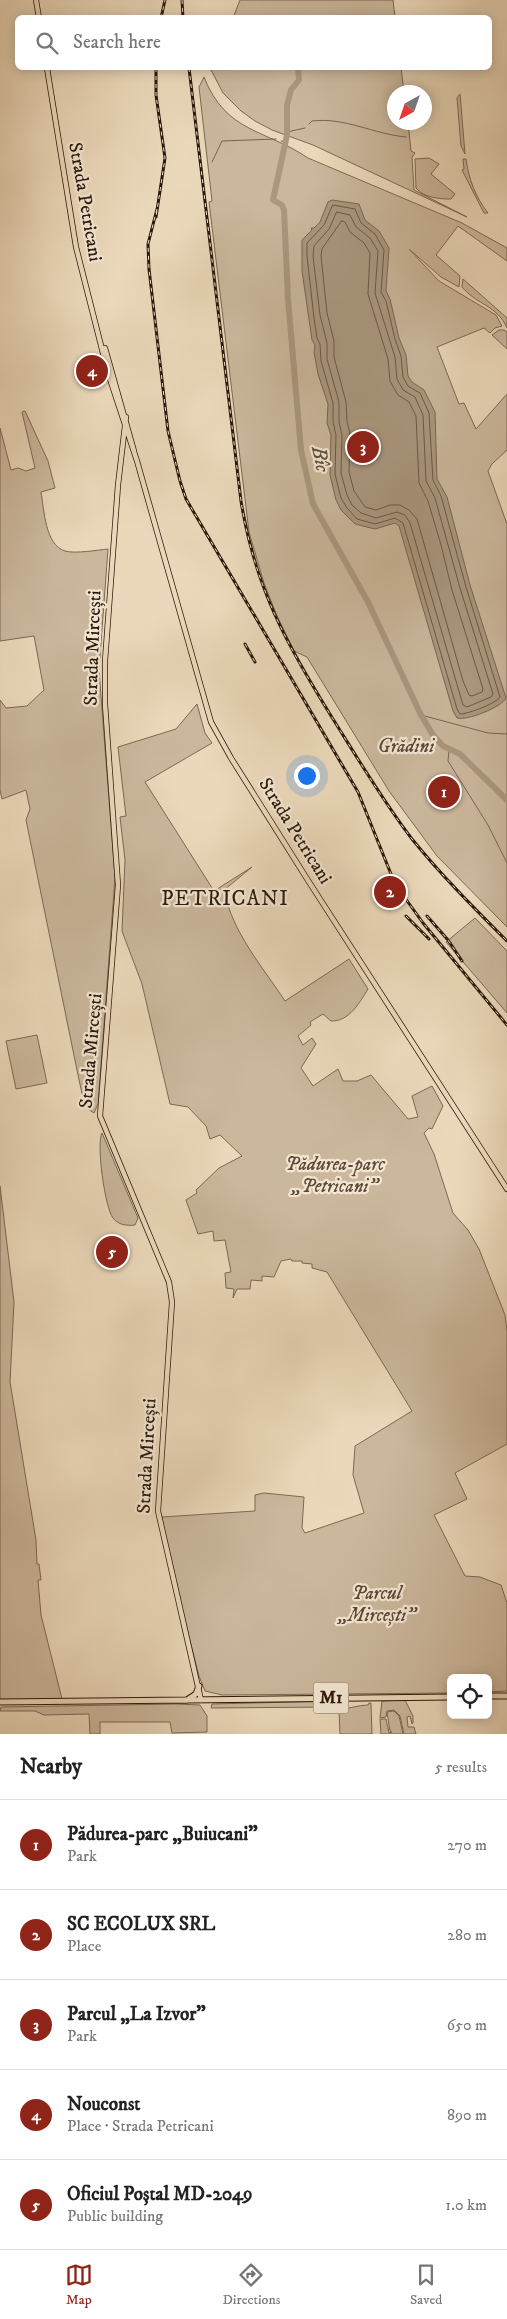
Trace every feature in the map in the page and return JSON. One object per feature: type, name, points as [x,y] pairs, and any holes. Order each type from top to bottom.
[{"type":"highway","points":[[186,1700],[196,1694],[199,1686]]},
{"type":"highway","points":[[492,1696],[507,1696]]},
{"type":"highway","name":"M1","points":[[0,1702],[447,1697]]},
{"type":"main road","points":[[36,0],[38,15]]},
{"type":"main road","name":"Strada Petricani","points":[[47,70],[76,247],[124,427],[135,455]]},
{"type":"main road","name":"Strada Petricani","points":[[101,340],[110,359],[200,688],[218,737],[507,1189]]},
{"type":"main road","name":"Strada Mircești","points":[[126,417],[105,661],[107,730],[118,885],[100,1116],[170,1282],[172,1302],[158,1511],[160,1528],[201,1700]]},
{"type":"green space","points":[[240,0],[393,0],[395,15],[234,15]]},
{"type":"green space","points":[[211,70],[401,70],[403,85],[387,85],[387,130],[409,130],[411,151],[415,153],[412,157],[414,190],[467,217],[313,145],[272,130],[241,111],[223,93]]},
{"type":"green space","name":"Grădini","points":[[204,77],[223,109],[248,128],[292,148],[308,158],[462,223],[507,248],[507,261],[458,226],[436,255],[460,276],[459,287],[441,277],[409,249],[439,281],[496,315],[502,326],[495,328],[490,333],[484,328],[437,347],[459,404],[464,403],[476,429],[507,394],[507,450],[492,464],[488,471],[507,524],[507,927],[437,856],[389,791],[307,657],[294,651],[264,583],[249,532],[209,202],[212,201],[199,87]]},
{"type":"green space","points":[[460,94],[465,154],[461,146],[457,98]]},
{"type":"green space","points":[[429,158],[439,164],[431,174],[455,194],[451,199],[428,196],[416,188],[415,159]]},
{"type":"green space","points":[[463,159],[466,159],[476,194],[488,213],[484,213],[462,170],[464,169]]},
{"type":"green space","points":[[463,279],[507,318],[507,328],[498,314],[474,298],[462,287]]},
{"type":"green space","points":[[499,330],[507,332],[507,349],[492,335]]},
{"type":"green space","points":[[25,411],[48,461],[55,488],[41,492],[47,526],[53,542],[58,547],[69,552],[108,549],[99,670],[115,878],[98,1104],[94,1113],[85,1107],[78,1075],[26,820],[30,809],[26,790],[2,799],[0,790],[0,700],[6,708],[27,706],[44,690],[34,636],[0,641],[0,428],[11,470],[18,468],[26,471],[35,468],[22,412]]},
{"type":"green space","points":[[197,704],[205,733],[212,743],[145,782],[214,891],[252,867],[224,890],[228,905],[241,934],[285,1001],[349,959],[368,989],[349,1015],[331,1021],[323,1014],[310,1022],[311,1025],[298,1036],[303,1045],[312,1038],[316,1044],[301,1068],[313,1086],[338,1069],[343,1081],[357,1081],[371,1075],[408,1119],[418,1117],[412,1096],[432,1086],[443,1106],[432,1129],[429,1128],[424,1133],[434,1154],[453,1213],[468,1230],[479,1249],[505,1315],[507,1331],[507,1444],[455,1473],[467,1499],[434,1515],[465,1576],[480,1577],[501,1585],[507,1603],[507,1691],[492,1692],[492,1674],[447,1674],[447,1693],[222,1695],[205,1691],[199,1676],[161,1527],[162,1517],[255,1511],[255,1495],[264,1493],[304,1497],[302,1528],[305,1533],[364,1513],[353,1475],[355,1446],[412,1411],[327,1272],[312,1268],[312,1264],[302,1263],[302,1261],[292,1261],[291,1259],[281,1261],[274,1277],[262,1276],[262,1281],[251,1280],[250,1289],[237,1289],[233,1298],[234,1289],[226,1288],[225,1273],[231,1272],[225,1240],[214,1241],[213,1231],[198,1234],[186,1200],[197,1193],[196,1190],[219,1168],[242,1156],[220,1135],[210,1139],[206,1126],[188,1107],[170,1104],[142,984],[122,931],[125,860],[120,817],[126,816],[118,747],[176,729]]},
{"type":"green space","points":[[475,918],[507,951],[507,1013],[446,942]]},
{"type":"green space","points":[[37,1035],[47,1083],[16,1089],[6,1041]]},
{"type":"green space","points":[[102,1133],[138,1218],[135,1225],[120,1224],[113,1218],[110,1212],[104,1190],[101,1162],[100,1139]]},
{"type":"green space","points":[[0,1186],[14,1302],[10,1382],[36,1540],[37,1564],[39,1564],[41,1580],[38,1580],[41,1615],[62,1699],[0,1700]]},
{"type":"green space","points":[[405,1700],[413,1716],[412,1724],[410,1716],[407,1717],[408,1727],[414,1727],[416,1734],[404,1734],[400,1716],[394,1710],[387,1711],[386,1717],[380,1718],[382,1701]]},
{"type":"green space","points":[[336,1701],[333,1707],[211,1708],[212,1704]]},
{"type":"green space","points":[[371,1703],[372,1734],[340,1734],[339,1709],[368,1705]]},
{"type":"green space","points":[[200,1705],[207,1716],[207,1732],[172,1733],[170,1722],[100,1722],[100,1734],[90,1734],[89,1714],[44,1715],[35,1711],[0,1711],[1,1707]]},
{"type":"green space","points":[[394,1711],[399,1716],[403,1734],[381,1734],[380,1719],[386,1719],[389,1733],[392,1732],[390,1731],[387,1712]]},
{"type":"water","points":[[332,200],[359,204],[365,220],[379,231],[389,248],[386,291],[390,299],[399,338],[406,355],[408,376],[412,382],[424,390],[435,412],[437,479],[447,497],[470,585],[506,698],[491,709],[476,715],[457,718],[453,711],[399,526],[395,523],[375,529],[355,524],[341,510],[336,500],[330,475],[331,435],[327,423],[328,404],[318,374],[302,271],[302,240],[312,230],[311,228],[314,228],[320,222],[328,202]]},
{"type":"waterway","name":"Bîc","points":[[298,70],[299,80],[291,90],[287,105],[287,135],[273,200],[282,205],[284,210],[288,299],[301,450],[313,504],[368,602],[421,715],[433,735],[443,746],[460,754],[507,800]]},
{"type":"waterway","points":[[309,124],[312,121],[336,121],[406,137]]},
{"type":"waterway","points":[[287,132],[305,128]]},
{"type":"waterway","points":[[212,162],[222,141],[276,139]]},
{"type":"waterway","name":"Bîc","points":[[281,141],[286,142]]},
{"type":"waterway","points":[[421,715],[488,733],[507,734]]},
{"type":"waterway","points":[[449,749],[448,761],[488,825],[507,863]]},
{"type":"railway","points":[[162,15],[165,0]]},
{"type":"railway","points":[[182,0],[183,15]]},
{"type":"railway","points":[[156,70],[156,95],[165,158],[156,217]]},
{"type":"railway","points":[[189,70],[241,501],[247,532],[264,589],[301,666],[391,810],[434,865],[507,941]]},
{"type":"railway","points":[[157,209],[148,244],[149,269],[168,431],[186,499],[358,792],[395,884],[423,923],[507,1025]]},
{"type":"railway","points":[[245,644],[255,662]]},
{"type":"railway","points":[[406,916],[429,939]]},
{"type":"railway","points":[[427,916],[448,940],[462,961]]},
{"type":"place","name":"Nouconst","points":[[92,371]]},
{"type":"place","name":"Parcul „La Izvor”","points":[[363,447]]},
{"type":"place","name":"Pădurea-parc „Buiucani”","points":[[444,792]]},
{"type":"place","name":"SC ECOLUX SRL","points":[[390,892]]},
{"type":"place","name":"Oficiul Poștal MD-2049","points":[[112,1252]]},
{"type":"district","name":"PETRICANI","points":[[225,899]]},
{"type":"park label","name":"Pădurea-parc „Petricani”","points":[[335,1175]]},
{"type":"park label","name":"Parcul „Mircești”","points":[[377,1604]]}]
